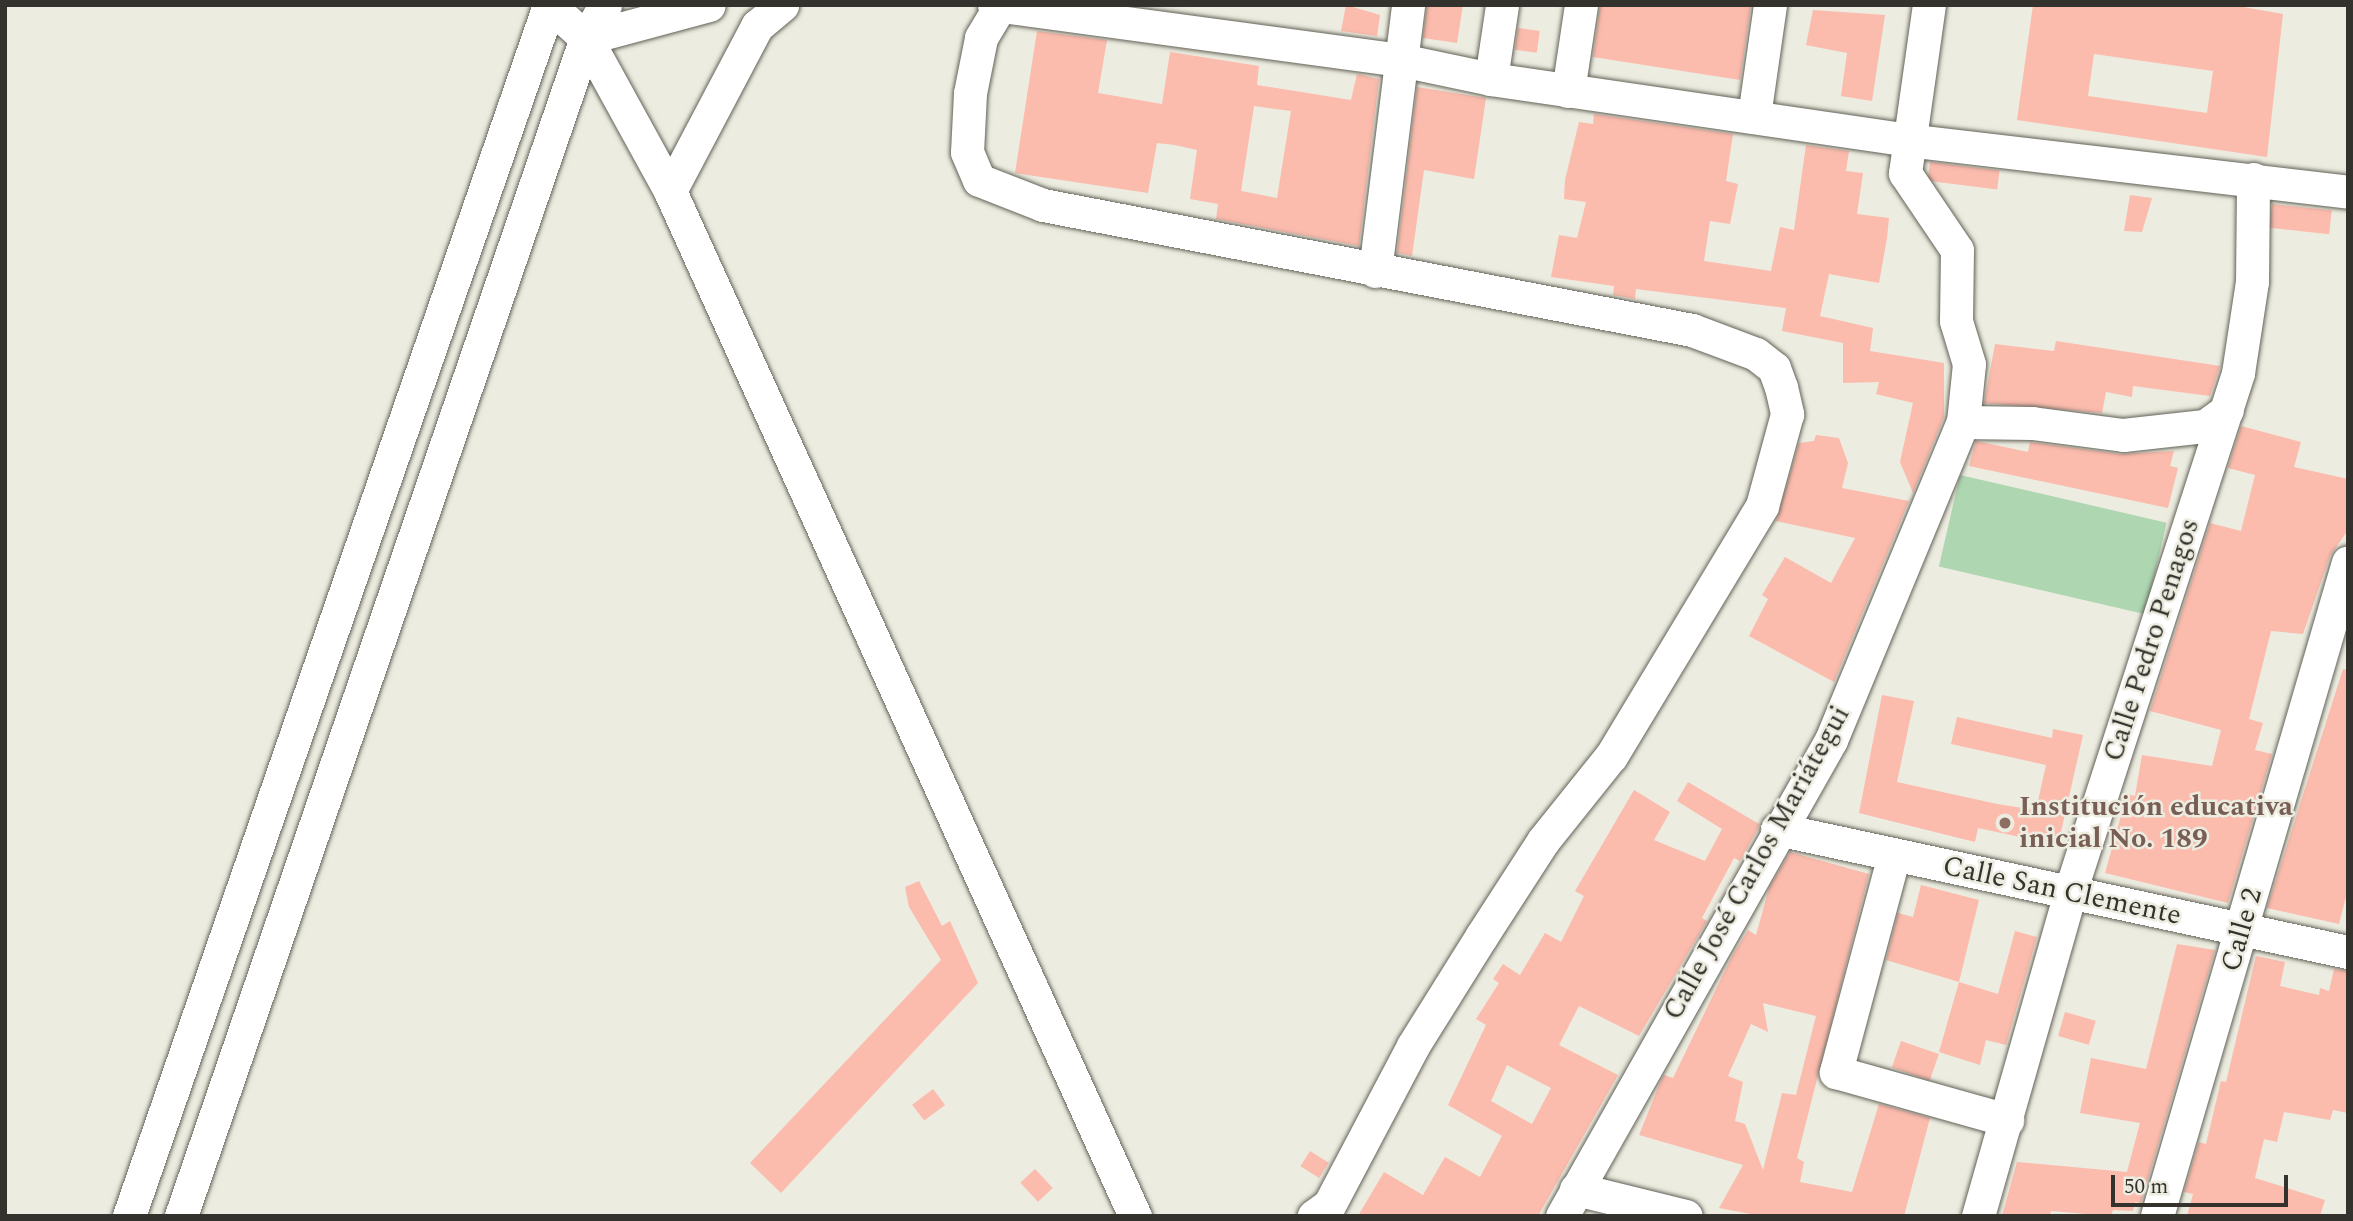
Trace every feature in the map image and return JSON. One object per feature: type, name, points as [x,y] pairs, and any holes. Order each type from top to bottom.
[{"type":"street","points":[[128,1216],[549,5],[586,38],[670,191],[1135,1216]]},
{"type":"street","points":[[181,1216],[586,38],[605,5]]},
{"type":"street","points":[[586,38],[709,5]]},
{"type":"street","points":[[670,191],[757,26],[782,5]]},
{"type":"street","points":[[994,5],[1401,60],[1491,79],[1907,140],[2348,192]]},
{"type":"street","points":[[1376,271],[1408,5]]},
{"type":"street","points":[[1491,79],[1502,5]]},
{"type":"street","points":[[1568,91],[1581,5]]},
{"type":"street","points":[[1754,116],[1770,5]]},
{"type":"street","name":"Calle José Carlos Mariátegui","points":[[1569,1202],[1777,829],[1831,740],[1963,422],[1969,364],[1956,321],[1957,250],[1908,183],[1907,140],[1928,5]]},
{"type":"street","points":[[1000,6],[981,38],[971,93],[967,152],[979,180],[1043,205],[1724,340],[1774,368],[1787,414],[1762,506],[1724,573],[1611,756],[1543,841],[1481,937],[1413,1046],[1329,1205],[1314,1216]]},
{"type":"street","name":"Calle Pedro Penagos","points":[[1978,1216],[2070,892],[2227,410],[2248,321],[2253,179]]},
{"type":"street","points":[[1963,422],[2032,423],[2123,435],[2175,432],[2205,426],[2227,410]]},
{"type":"street","name":"Calle 2","points":[[2157,1216],[2348,562]]},
{"type":"street","name":"Calle San Clemente","points":[[1777,829],[2348,952]]},
{"type":"street","points":[[1894,855],[1836,1072],[2007,1119]]},
{"type":"street","points":[[1569,1202],[1686,1216]]},
{"type":"green space","points":[[1960,475],[2167,523],[2145,614],[1939,567]]},
{"type":"building","points":[[1346,5],[1380,15],[1377,36],[1341,31]]},
{"type":"building","points":[[1427,5],[1463,5],[1457,43],[1423,38]]},
{"type":"building","points":[[1600,5],[1751,5],[1740,80],[1593,57]]},
{"type":"building","points":[[2033,5],[2232,5],[2283,14],[2267,157],[2017,120]],"holes":[[[2094,54],[2213,71],[2207,113],[2088,96]]]},
{"type":"building","points":[[1813,10],[1885,15],[1872,101],[1841,96],[1847,53],[1806,45]]},
{"type":"building","points":[[1518,28],[1540,31],[1537,53],[1515,50]]},
{"type":"building","points":[[1037,31],[1107,40],[1098,93],[1162,104],[1170,52],[1259,66],[1257,85],[1351,100],[1357,74],[1379,79],[1359,246],[1216,219],[1218,204],[1190,199],[1197,150],[1175,145],[1157,143],[1148,193],[1015,173]],"holes":[[[1254,106],[1291,111],[1277,198],[1241,191]]]},
{"type":"building","points":[[1417,87],[1486,98],[1474,179],[1424,170],[1412,256],[1397,253]]},
{"type":"building","points":[[1594,114],[1733,134],[1726,181],[1738,184],[1730,224],[1710,221],[1704,261],[1771,271],[1780,227],[1794,230],[1806,145],[1849,151],[1846,171],[1863,173],[1857,214],[1889,218],[1887,238],[1879,283],[1829,274],[1820,316],[1873,328],[1870,351],[1944,363],[1944,417],[1913,493],[1900,462],[1913,403],[1876,394],[1879,382],[1843,383],[1843,343],[1782,331],[1786,308],[1636,289],[1635,299],[1613,295],[1614,286],[1551,277],[1559,235],[1577,238],[1586,202],[1564,199],[1565,180],[1579,122],[1593,124]]},
{"type":"building","points":[[1930,162],[1999,171],[1997,189],[1928,181]]},
{"type":"building","points":[[2130,195],[2152,198],[2142,232],[2124,231]]},
{"type":"building","points":[[2272,204],[2332,210],[2329,234],[2269,228]]},
{"type":"building","points":[[2056,341],[2220,366],[2210,396],[2133,386],[2132,397],[2106,392],[2102,413],[1984,403],[1995,344],[2054,351]]},
{"type":"building","points":[[2241,426],[2301,442],[2294,467],[2348,479],[2348,530],[2330,556],[2303,634],[2271,631],[2249,719],[2263,723],[2255,750],[2272,754],[2228,903],[2105,873],[2127,794],[2135,796],[2142,755],[2212,766],[2221,730],[2150,711],[2210,523],[2241,531],[2255,475],[2228,468]]},
{"type":"building","points":[[1816,435],[1839,438],[1848,463],[1842,488],[1909,501],[1834,682],[1749,636],[1768,599],[1762,595],[1785,557],[1831,583],[1855,538],[1776,521],[1799,443],[1814,441]]},
{"type":"building","points":[[1976,441],[2028,452],[2030,442],[2120,454],[2174,451],[2170,466],[2178,468],[2168,508],[1969,466]]},
{"type":"building","points":[[2343,669],[2348,670],[2348,889],[2339,924],[2267,908]]},
{"type":"building","points":[[1882,695],[1914,701],[1897,782],[1997,804],[2036,810],[2046,765],[1951,744],[1957,717],[2052,738],[2053,729],[2083,735],[2058,845],[1978,828],[1975,842],[1859,813]]},
{"type":"building","points":[[1688,782],[1759,824],[1758,829],[1740,861],[1734,858],[1702,918],[1707,921],[1639,1036],[1579,1006],[1559,1045],[1618,1075],[1538,1216],[1358,1216],[1384,1172],[1423,1195],[1445,1157],[1480,1177],[1502,1136],[1448,1105],[1486,1025],[1476,1019],[1499,983],[1493,979],[1503,964],[1520,975],[1545,933],[1561,942],[1584,896],[1575,891],[1634,790],[1670,812],[1654,840],[1705,861],[1722,829],[1677,801]],"holes":[[[1507,1065],[1551,1088],[1532,1124],[1491,1101]]]},
{"type":"building","points":[[1790,852],[1869,874],[1797,1158],[1804,1162],[1800,1182],[1852,1192],[1879,1104],[1930,1118],[1904,1216],[1761,1216],[1719,1208],[1743,1165],[1639,1135],[1661,1080],[1664,1075],[1673,1078],[1732,956],[1748,930],[1756,935],[1769,888]],"holes":[[[1763,1003],[1816,1016],[1796,1095],[1782,1093],[1763,1170],[1745,1124],[1735,1121],[1743,1082],[1728,1076],[1751,1024],[1768,1032]]]},
{"type":"building","points":[[919,881],[942,926],[950,921],[978,983],[781,1193],[750,1163],[941,960],[909,907],[905,887]]},
{"type":"building","points":[[1921,885],[1979,900],[1959,982],[1886,960],[1898,913],[1913,917]]},
{"type":"building","points":[[2015,931],[2037,937],[2006,1045],[1986,1040],[1980,1065],[1939,1052],[1959,982],[1998,994]]},
{"type":"building","points":[[2177,944],[2215,950],[2141,1203],[2135,1202],[2133,1211],[2113,1210],[2111,1216],[2051,1211],[2050,1216],[2002,1216],[2017,1162],[2127,1172],[2140,1123],[2080,1113],[2091,1058],[2146,1069]]},
{"type":"building","points":[[2256,956],[2285,962],[2280,986],[2319,995],[2320,988],[2329,991],[2334,969],[2348,971],[2348,1113],[2333,1110],[2330,1120],[2284,1112],[2277,1142],[2264,1139],[2255,1178],[2325,1200],[2320,1216],[2187,1216],[2193,1194],[2184,1192],[2199,1142],[2206,1144],[2221,1081],[2226,1082]]},
{"type":"building","points":[[2065,1012],[2096,1021],[2089,1045],[2058,1036]]},
{"type":"building","points":[[1901,1041],[1939,1054],[1930,1080],[1892,1067]]},
{"type":"building","points":[[933,1089],[945,1105],[924,1121],[912,1105]]},
{"type":"building","points":[[1310,1151],[1329,1163],[1319,1178],[1300,1166]]},
{"type":"building","points":[[1035,1169],[1053,1188],[1038,1202],[1020,1183]]},
{"type":"place","name":"Institución educativa inicial No. 189","points":[[2005,823]]}]
